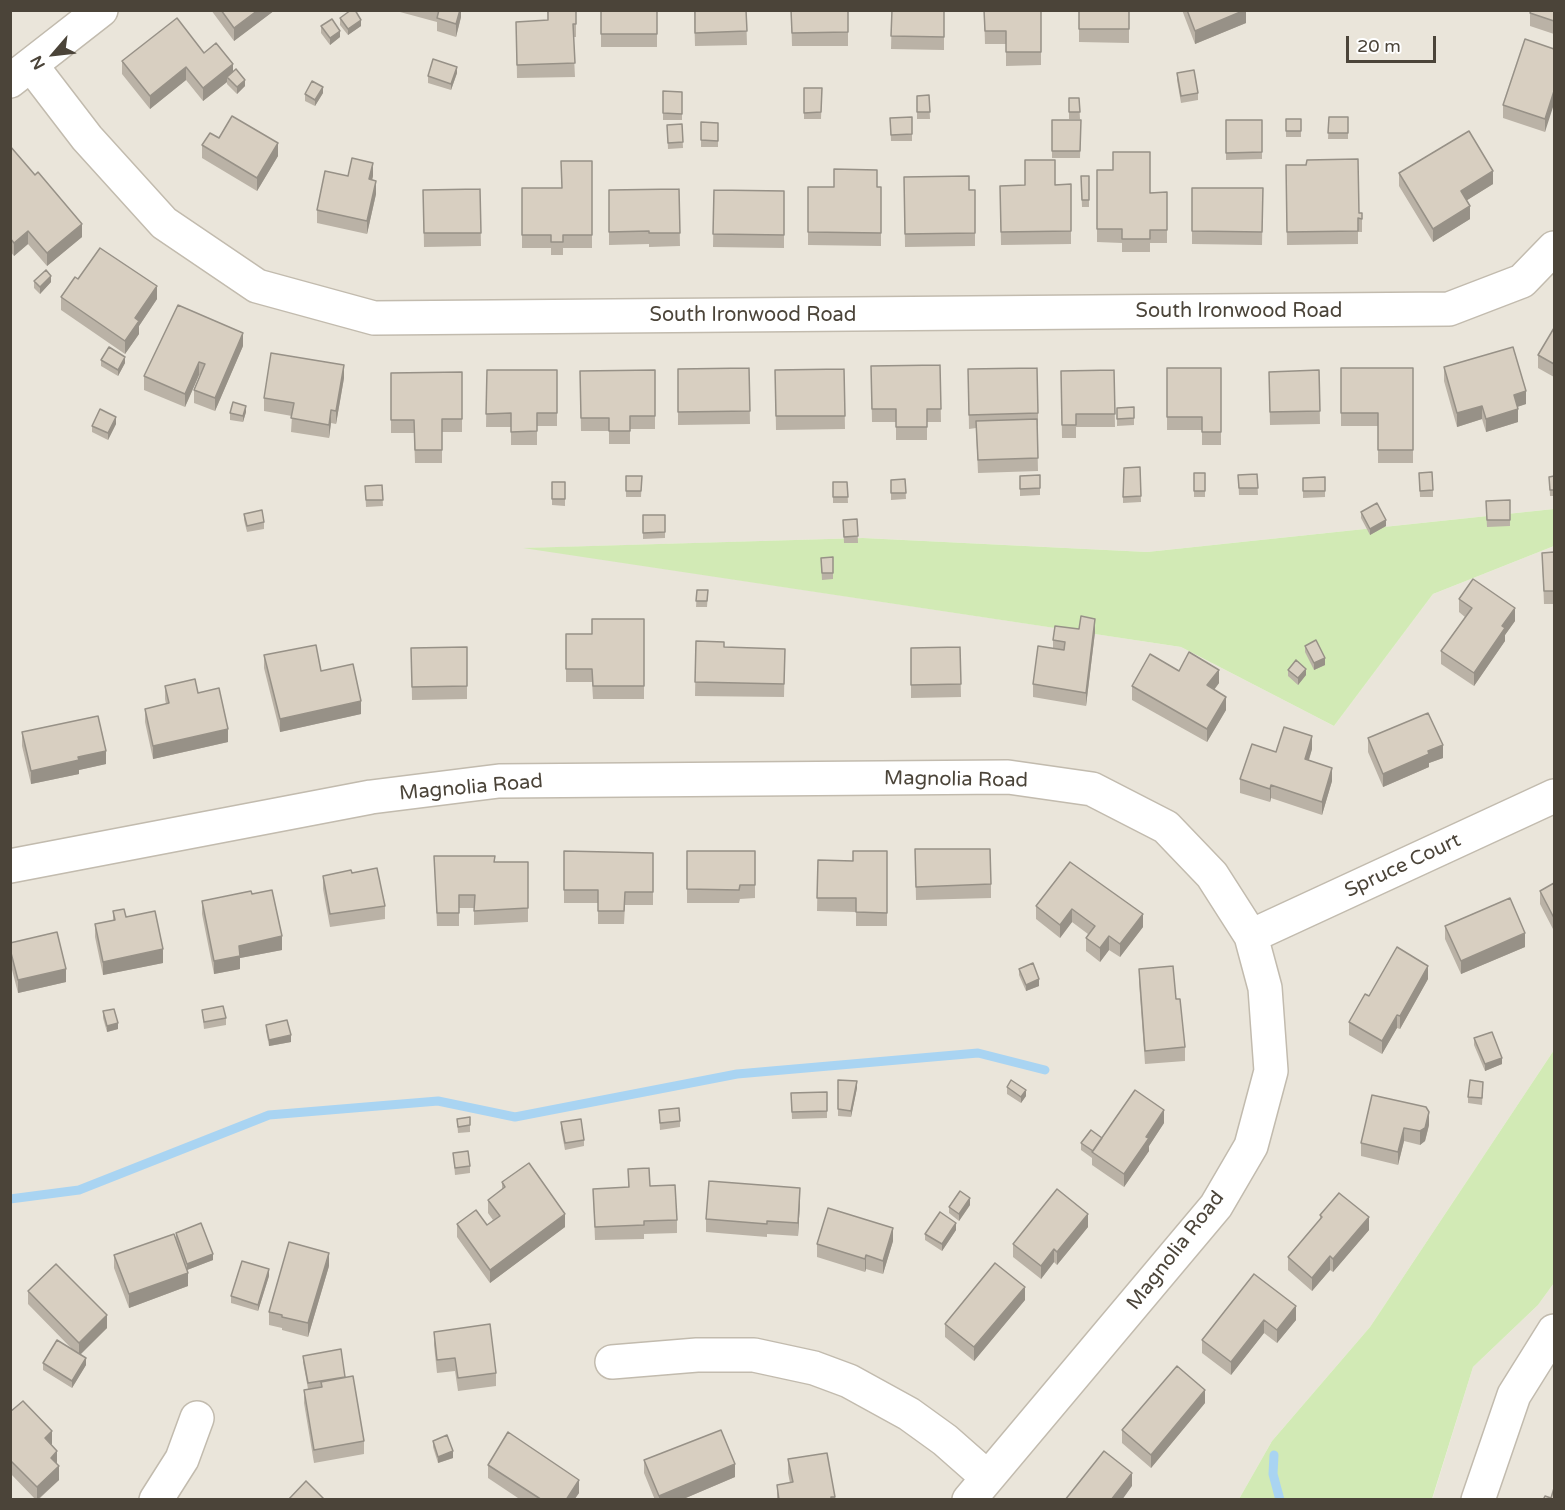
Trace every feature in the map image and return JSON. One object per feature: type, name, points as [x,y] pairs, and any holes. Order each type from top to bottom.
[{"type":"street","points":[[21,73],[101,10]]},
{"type":"street","name":"South Ironwood Road","points":[[21,73],[87,138],[164,223],[257,286],[375,318],[1449,309],[1522,281],[1554,248]]},
{"type":"street","name":"Magnolia Road","points":[[10,866],[371,796],[499,781],[1008,777],[1092,789],[1166,827],[1212,875],[1251,936],[1265,988],[1271,1071],[1251,1146],[1216,1206],[978,1488]]},
{"type":"street","name":"Spruce Court","points":[[1251,936],[1554,795]]},
{"type":"street","points":[[1478,1500],[1514,1395],[1554,1331]]},
{"type":"street","points":[[612,1362],[696,1355],[754,1355],[814,1368],[849,1380],[909,1414],[945,1440],[978,1488]]},
{"type":"street","points":[[156,1500],[182,1459],[197,1418]]},
{"type":"shaded area","points":[[10,11],[1554,11],[1554,509],[1147,552],[863,538],[528,548],[1181,647],[1334,726],[1433,594],[1554,546],[1554,1050],[1370,1327],[1272,1441],[1239,1499],[11,1499]]},
{"type":"shaded area","points":[[1554,1283],[1554,1499],[1432,1500],[1473,1367],[1538,1305]]},
{"type":"green space","points":[[1554,509],[1554,546],[1433,594],[1334,726],[1181,647],[523,548],[863,538],[1147,552]]},
{"type":"green space","points":[[1554,1050],[1554,1283],[1538,1305],[1473,1367],[1432,1499],[1239,1499],[1272,1441],[1370,1327]]},
{"type":"building","points":[[221,10],[258,10],[234,28]]},
{"type":"building","points":[[351,10],[355,10],[361,20],[348,29],[340,18]]},
{"type":"building","points":[[439,10],[460,10],[456,24],[437,18]]},
{"type":"building","points":[[548,10],[576,10],[576,24],[573,24],[575,63],[517,65],[516,22],[548,20]]},
{"type":"building","points":[[601,10],[657,10],[657,34],[601,34]]},
{"type":"building","points":[[695,10],[746,10],[747,31],[695,33]]},
{"type":"building","points":[[791,10],[848,10],[848,32],[792,33]]},
{"type":"building","points":[[892,10],[944,10],[944,37],[891,36]]},
{"type":"building","points":[[984,10],[1041,10],[1041,52],[1006,52],[1006,31],[985,31]]},
{"type":"building","points":[[1079,10],[1129,10],[1129,29],[1079,29]]},
{"type":"building","points":[[1187,10],[1245,10],[1195,31]]},
{"type":"building","points":[[1531,10],[1554,10],[1554,21],[1530,13]]},
{"type":"building","points":[[177,18],[204,53],[216,43],[233,64],[203,88],[186,67],[150,96],[122,61]]},
{"type":"building","points":[[332,19],[340,31],[330,38],[321,26]]},
{"type":"building","points":[[1525,39],[1554,49],[1554,91],[1545,119],[1503,105]]},
{"type":"building","points":[[433,59],[457,67],[451,84],[428,76]]},
{"type":"building","points":[[236,69],[245,80],[237,87],[227,77]]},
{"type":"building","points":[[1194,70],[1198,93],[1181,96],[1177,73]]},
{"type":"building","points":[[312,81],[323,87],[315,100],[305,94]]},
{"type":"building","points":[[804,88],[822,88],[821,112],[804,113]]},
{"type":"building","points":[[663,91],[682,92],[682,114],[663,113]]},
{"type":"building","points":[[929,95],[930,112],[917,112],[917,96]]},
{"type":"building","points":[[1069,98],[1079,98],[1080,112],[1069,112]]},
{"type":"building","points":[[232,116],[278,143],[257,178],[202,145],[210,133],[219,138]]},
{"type":"building","points":[[912,117],[912,134],[891,135],[890,118]]},
{"type":"building","points":[[1329,117],[1348,117],[1348,133],[1328,133]]},
{"type":"building","points":[[1286,119],[1301,119],[1301,131],[1286,131]]},
{"type":"building","points":[[1052,120],[1081,120],[1080,151],[1052,151]]},
{"type":"building","points":[[1226,120],[1262,120],[1262,152],[1226,153]]},
{"type":"building","points":[[701,122],[718,123],[718,141],[701,140]]},
{"type":"building","points":[[682,124],[683,142],[668,143],[667,125]]},
{"type":"building","points":[[1469,131],[1493,171],[1461,191],[1470,206],[1433,229],[1399,173]]},
{"type":"building","points":[[10,146],[35,175],[38,172],[82,224],[47,253],[28,231],[14,243],[10,238]]},
{"type":"building","points":[[1113,152],[1150,152],[1150,193],[1167,192],[1167,230],[1150,230],[1150,239],[1122,239],[1122,229],[1097,229],[1097,170],[1113,170]]},
{"type":"building","points":[[352,158],[373,163],[369,179],[376,181],[367,221],[317,210],[325,171],[348,176]]},
{"type":"building","points":[[1358,159],[1359,213],[1362,213],[1362,219],[1358,218],[1358,231],[1287,232],[1286,165],[1306,165],[1307,160]]},
{"type":"building","points":[[1025,160],[1055,160],[1055,185],[1071,184],[1071,231],[1001,232],[1000,186],[1025,185]]},
{"type":"building","points":[[561,161],[592,161],[592,235],[563,235],[563,242],[551,242],[551,235],[522,235],[522,188],[562,188]]},
{"type":"building","points":[[834,169],[877,170],[877,187],[881,187],[881,233],[808,232],[808,187],[834,187]]},
{"type":"building","points":[[969,176],[969,190],[975,190],[975,233],[905,234],[904,177]]},
{"type":"building","points":[[1081,176],[1089,176],[1089,200],[1082,200]]},
{"type":"building","points":[[1192,188],[1263,188],[1262,232],[1192,231]]},
{"type":"building","points":[[480,189],[481,233],[424,233],[423,190]]},
{"type":"building","points":[[679,189],[680,233],[609,232],[609,190]]},
{"type":"building","points":[[714,190],[784,191],[784,235],[713,234]]},
{"type":"building","points":[[100,248],[157,286],[135,318],[139,321],[125,341],[61,297],[75,277],[78,279]]},
{"type":"building","points":[[46,270],[51,276],[40,287],[34,281]]},
{"type":"building","points":[[178,305],[243,333],[215,398],[194,390],[205,364],[199,362],[185,394],[144,376]]},
{"type":"building","points":[[1554,328],[1554,364],[1538,355]]},
{"type":"building","points":[[109,347],[125,357],[118,370],[101,360]]},
{"type":"building","points":[[1513,347],[1526,391],[1514,395],[1518,409],[1486,419],[1482,406],[1457,413],[1444,367]]},
{"type":"building","points":[[271,353],[344,365],[336,411],[331,410],[329,425],[291,418],[294,403],[264,398]]},
{"type":"building","points":[[940,365],[941,409],[927,409],[927,427],[896,427],[896,409],[872,409],[871,366]]},
{"type":"building","points":[[749,368],[750,411],[678,412],[678,369]]},
{"type":"building","points":[[1037,368],[1038,413],[969,415],[968,369]]},
{"type":"building","points":[[1167,368],[1221,368],[1221,432],[1202,432],[1202,417],[1167,417]]},
{"type":"building","points":[[1341,368],[1413,368],[1413,450],[1378,450],[1378,413],[1341,413]]},
{"type":"building","points":[[844,369],[845,416],[776,416],[775,370]]},
{"type":"building","points":[[487,370],[557,370],[557,413],[537,413],[537,431],[511,432],[511,413],[486,414]]},
{"type":"building","points":[[655,370],[655,416],[630,416],[630,431],[609,431],[609,418],[581,418],[580,371]]},
{"type":"building","points":[[1114,370],[1115,414],[1076,414],[1076,425],[1062,425],[1061,371]]},
{"type":"building","points":[[1319,370],[1320,411],[1270,412],[1269,372]]},
{"type":"building","points":[[462,372],[462,419],[442,419],[442,450],[415,450],[414,420],[391,420],[391,373]]},
{"type":"building","points":[[233,402],[246,406],[243,416],[230,413]]},
{"type":"building","points":[[1134,407],[1134,418],[1117,419],[1117,408]]},
{"type":"building","points":[[100,409],[116,417],[108,433],[92,426]]},
{"type":"building","points":[[1037,419],[1038,458],[978,460],[976,421]]},
{"type":"building","points":[[1140,467],[1141,496],[1123,497],[1124,468]]},
{"type":"building","points":[[1432,472],[1433,490],[1420,491],[1419,473]]},
{"type":"building","points":[[1194,473],[1205,473],[1205,491],[1194,491]]},
{"type":"building","points":[[1257,474],[1258,488],[1239,488],[1238,475]]},
{"type":"building","points":[[1040,475],[1040,488],[1020,489],[1020,476]]},
{"type":"building","points":[[626,476],[642,476],[641,491],[626,491]]},
{"type":"building","points":[[1554,476],[1554,490],[1550,490],[1549,477]]},
{"type":"building","points":[[1325,477],[1325,491],[1303,491],[1303,478]]},
{"type":"building","points":[[905,479],[906,493],[891,493],[891,480]]},
{"type":"building","points":[[552,482],[565,482],[565,499],[552,499]]},
{"type":"building","points":[[833,482],[847,482],[848,497],[833,497]]},
{"type":"building","points":[[382,485],[383,500],[366,500],[365,486]]},
{"type":"building","points":[[1510,500],[1510,520],[1487,520],[1486,501]]},
{"type":"building","points":[[1377,503],[1386,520],[1370,529],[1361,512]]},
{"type":"building","points":[[262,510],[264,522],[247,526],[244,514]]},
{"type":"building","points":[[643,515],[665,515],[665,532],[643,533]]},
{"type":"building","points":[[857,519],[858,536],[844,537],[843,520]]},
{"type":"building","points":[[1554,552],[1554,591],[1544,591],[1542,553]]},
{"type":"building","points":[[833,557],[833,573],[822,573],[821,558]]},
{"type":"building","points":[[1473,579],[1515,608],[1502,626],[1505,628],[1474,673],[1441,651],[1472,608],[1459,599]]},
{"type":"building","points":[[697,590],[708,590],[707,601],[696,601]]},
{"type":"building","points":[[1081,616],[1095,619],[1086,693],[1033,684],[1038,646],[1064,650],[1065,642],[1053,640],[1055,626],[1079,629]]},
{"type":"building","points":[[592,619],[644,619],[644,686],[593,686],[592,669],[566,669],[566,634],[592,634]]},
{"type":"building","points":[[1316,640],[1325,658],[1314,663],[1305,646]]},
{"type":"building","points":[[696,641],[724,642],[724,647],[785,649],[784,684],[695,682]]},
{"type":"building","points":[[316,645],[321,671],[353,664],[361,701],[280,719],[264,655]]},
{"type":"building","points":[[467,647],[467,686],[412,687],[411,648]]},
{"type":"building","points":[[960,647],[961,684],[911,685],[911,648]]},
{"type":"building","points":[[1189,652],[1219,670],[1207,685],[1226,697],[1207,729],[1132,686],[1150,654],[1179,671]]},
{"type":"building","points":[[1296,660],[1306,669],[1298,678],[1288,670]]},
{"type":"building","points":[[195,679],[198,693],[219,688],[228,729],[153,746],[145,709],[169,703],[165,686]]},
{"type":"building","points":[[1428,713],[1443,745],[1428,751],[1429,754],[1383,774],[1368,738]]},
{"type":"building","points":[[98,716],[106,751],[31,771],[22,732]]},
{"type":"building","points":[[1284,727],[1312,736],[1305,759],[1332,768],[1322,802],[1271,785],[1270,789],[1240,779],[1252,744],[1276,752]]},
{"type":"building","points":[[915,849],[990,849],[991,884],[916,887]]},
{"type":"building","points":[[564,851],[653,853],[653,892],[625,892],[624,911],[598,911],[598,890],[564,890]]},
{"type":"building","points":[[687,851],[755,851],[755,885],[740,885],[739,890],[687,889]]},
{"type":"building","points":[[853,851],[887,851],[887,913],[856,912],[856,898],[817,898],[818,860],[853,861]]},
{"type":"building","points":[[434,856],[495,856],[494,862],[528,862],[528,908],[474,911],[475,895],[459,895],[459,913],[437,913]]},
{"type":"building","points":[[1070,862],[1143,914],[1120,944],[1109,936],[1100,948],[1086,938],[1095,926],[1072,909],[1060,925],[1036,906]]},
{"type":"building","points":[[377,868],[385,906],[330,914],[323,876],[351,870],[352,873]]},
{"type":"building","points":[[1554,883],[1554,918],[1540,891]]},
{"type":"building","points":[[272,890],[282,936],[239,946],[240,956],[214,961],[202,901],[251,891],[252,894]]},
{"type":"building","points":[[1510,898],[1525,933],[1461,961],[1445,926]]},
{"type":"building","points":[[124,909],[126,917],[155,911],[163,949],[103,962],[95,924],[115,920],[113,911]]},
{"type":"building","points":[[57,932],[66,969],[18,980],[10,943]]},
{"type":"building","points":[[1397,947],[1428,966],[1400,1016],[1397,1015],[1382,1041],[1349,1022],[1365,994],[1369,996]]},
{"type":"building","points":[[1033,963],[1039,979],[1026,985],[1019,969]]},
{"type":"building","points":[[1173,966],[1176,999],[1180,999],[1185,1047],[1145,1051],[1139,969]]},
{"type":"building","points":[[223,1006],[226,1018],[204,1022],[202,1010]]},
{"type":"building","points":[[114,1009],[118,1023],[107,1026],[103,1011]]},
{"type":"building","points":[[287,1020],[291,1035],[269,1040],[266,1025]]},
{"type":"building","points":[[1492,1032],[1502,1058],[1485,1064],[1474,1038]]},
{"type":"building","points":[[838,1080],[857,1081],[851,1111],[838,1109]]},
{"type":"building","points":[[1011,1080],[1026,1090],[1021,1097],[1007,1087]]},
{"type":"building","points":[[1470,1080],[1483,1082],[1482,1098],[1468,1097]]},
{"type":"building","points":[[1135,1090],[1164,1110],[1146,1137],[1149,1138],[1124,1174],[1092,1152]]},
{"type":"building","points":[[827,1092],[827,1111],[792,1112],[791,1093]]},
{"type":"building","points":[[1372,1095],[1426,1107],[1429,1112],[1425,1128],[1420,1131],[1404,1128],[1398,1152],[1361,1143]]},
{"type":"building","points":[[679,1108],[680,1121],[660,1123],[659,1110]]},
{"type":"building","points":[[470,1117],[470,1125],[458,1127],[457,1119]]},
{"type":"building","points":[[581,1119],[584,1140],[565,1143],[561,1122]]},
{"type":"building","points":[[1091,1130],[1102,1138],[1093,1151],[1081,1143]]},
{"type":"building","points":[[468,1151],[470,1166],[455,1168],[453,1153]]},
{"type":"building","points":[[529,1163],[565,1214],[490,1270],[457,1224],[476,1210],[487,1225],[500,1216],[488,1200],[505,1187],[502,1182]]},
{"type":"building","points":[[649,1168],[650,1186],[675,1185],[677,1220],[644,1221],[644,1225],[595,1227],[593,1189],[629,1187],[628,1169]]},
{"type":"building","points":[[709,1181],[800,1188],[798,1223],[767,1221],[767,1224],[706,1219]]},
{"type":"building","points":[[1057,1189],[1088,1214],[1057,1252],[1054,1249],[1041,1266],[1013,1244]]},
{"type":"building","points":[[960,1191],[970,1198],[959,1214],[949,1207]]},
{"type":"building","points":[[1339,1193],[1369,1217],[1333,1259],[1330,1256],[1312,1278],[1288,1257]]},
{"type":"building","points":[[828,1208],[893,1228],[883,1261],[866,1255],[865,1259],[817,1244]]},
{"type":"building","points":[[940,1212],[956,1223],[942,1244],[925,1234]]},
{"type":"building","points":[[201,1223],[213,1254],[187,1264],[176,1233]]},
{"type":"building","points":[[174,1234],[188,1273],[129,1294],[114,1255]]},
{"type":"building","points":[[289,1242],[329,1253],[308,1323],[269,1312]]},
{"type":"building","points":[[242,1261],[269,1269],[258,1305],[231,1296]]},
{"type":"building","points":[[995,1263],[1025,1287],[974,1347],[945,1324]]},
{"type":"building","points":[[56,1264],[107,1315],[79,1343],[28,1291]]},
{"type":"building","points":[[1254,1274],[1296,1306],[1277,1330],[1264,1320],[1231,1362],[1202,1340]]},
{"type":"building","points":[[490,1324],[496,1373],[458,1378],[455,1358],[437,1360],[434,1332]]},
{"type":"building","points":[[57,1340],[86,1358],[72,1381],[43,1363]]},
{"type":"building","points":[[341,1349],[345,1377],[308,1383],[303,1356]]},
{"type":"building","points":[[1177,1366],[1205,1390],[1151,1455],[1122,1430]]},
{"type":"building","points":[[353,1376],[364,1441],[314,1450],[304,1390],[322,1387],[321,1382]]},
{"type":"building","points":[[23,1401],[52,1431],[45,1438],[57,1451],[51,1458],[59,1466],[37,1487],[10,1460],[10,1412]]},
{"type":"building","points":[[721,1430],[735,1464],[659,1496],[644,1460]]},
{"type":"building","points":[[508,1432],[579,1480],[566,1500],[542,1500],[488,1465]]},
{"type":"building","points":[[447,1435],[453,1451],[438,1457],[433,1441]]},
{"type":"building","points":[[1104,1451],[1132,1473],[1111,1500],[1065,1500]]},
{"type":"building","points":[[827,1453],[835,1497],[831,1497],[831,1500],[779,1500],[777,1485],[793,1482],[788,1459]]},
{"type":"building","points":[[306,1481],[325,1500],[288,1500]]},
{"type":"building","points":[[1554,1488],[1554,1500],[1543,1500],[1545,1496],[1551,1498]]},
{"type":"waterway","points":[[10,1199],[79,1190],[269,1115],[438,1101],[515,1117],[737,1074],[978,1053],[1045,1070]]},
{"type":"waterway","points":[[1274,1455],[1273,1474],[1280,1500]]}]
